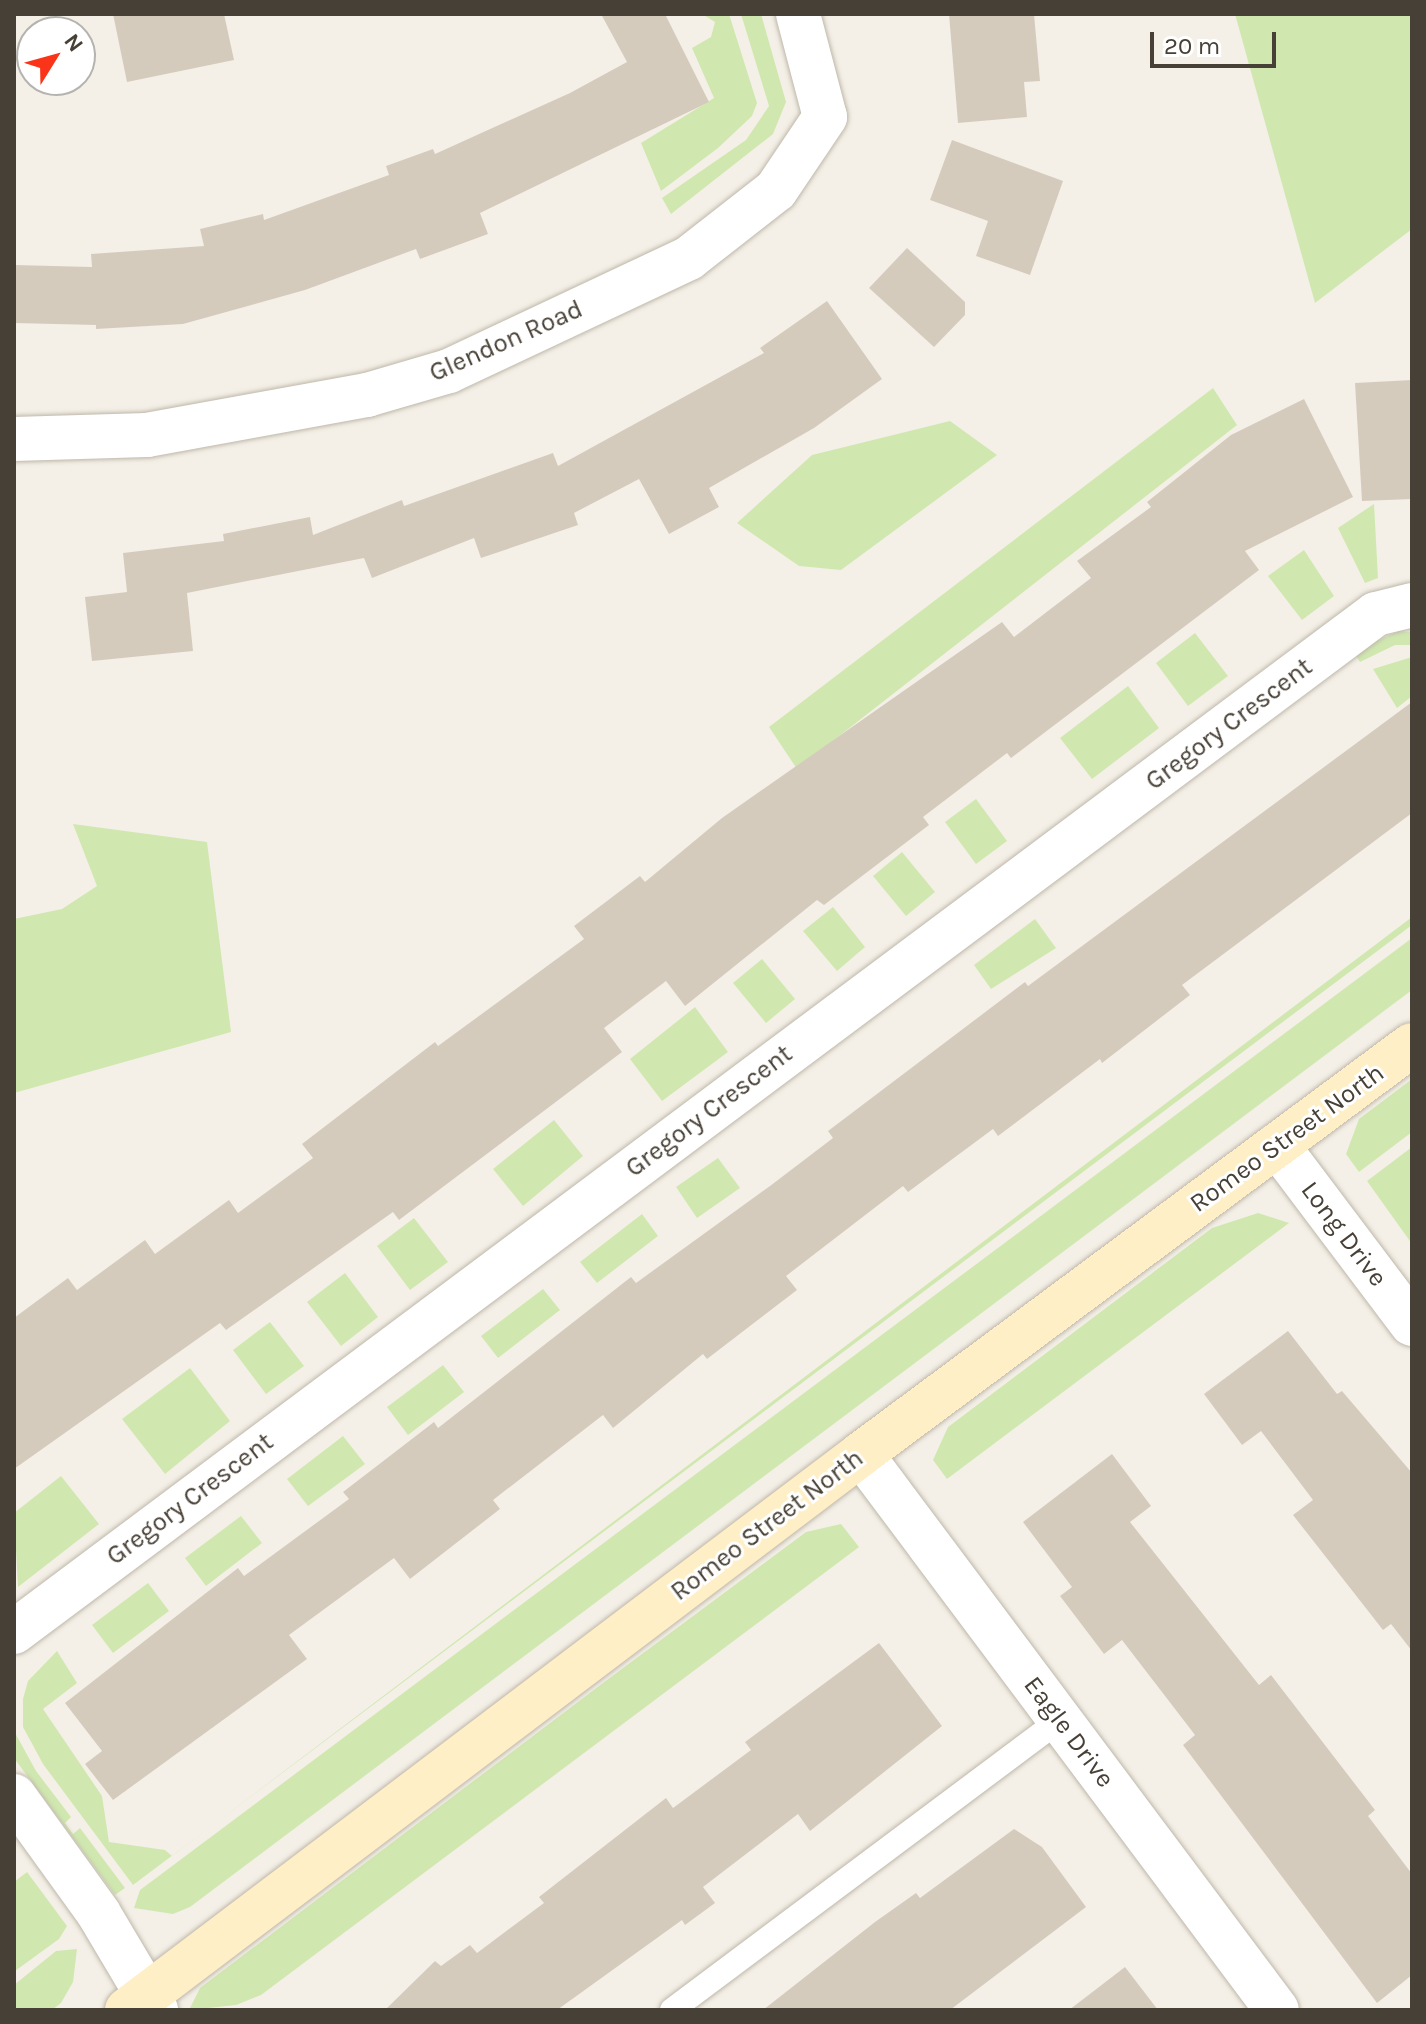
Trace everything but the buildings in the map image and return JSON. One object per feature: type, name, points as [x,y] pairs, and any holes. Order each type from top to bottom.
[{"type":"main road","name":"Romeo Street North","points":[[143,2005],[861,1454],[1412,1045]]},
{"type":"street","name":"Glendon Road","points":[[14,439],[147,435],[367,395],[449,371],[689,258],[776,190],[825,117],[798,14]]},
{"type":"street","name":"Gregory Crescent","points":[[14,1632],[1376,614],[1412,605]]},
{"type":"street","name":"Long Drive","points":[[1277,1145],[1412,1324]]},
{"type":"street","name":"Eagle Drive","points":[[861,1454],[1277,2010]]},
{"type":"street","points":[[14,1796],[99,1914],[143,2005]]},
{"type":"lane","points":[[672,2010],[1060,1720]]},
{"type":"green space","points":[[702,14],[729,14],[757,103],[752,116],[718,148],[661,191],[641,143],[714,98],[692,48],[711,37],[715,22]]},
{"type":"green space","points":[[741,14],[761,14],[786,102],[773,134],[671,214],[662,198],[746,140],[769,106]]},
{"type":"green space","points":[[1235,14],[1412,14],[1412,229],[1315,303]]},
{"type":"green space","points":[[1213,388],[1237,425],[797,769],[769,727]]},
{"type":"green space","points":[[950,421],[997,455],[841,570],[799,566],[737,523],[812,455]]},
{"type":"green space","points":[[1374,504],[1378,578],[1365,583],[1338,528]]},
{"type":"green space","points":[[1304,550],[1334,596],[1302,620],[1268,576]]},
{"type":"green space","points":[[1399,631],[1412,632],[1412,645],[1395,645],[1360,662],[1353,651]]},
{"type":"green space","points":[[1195,633],[1228,676],[1188,706],[1156,663]]},
{"type":"green space","points":[[1412,657],[1412,696],[1397,708],[1373,669]]},
{"type":"green space","points":[[1128,686],[1159,728],[1092,779],[1060,738]]},
{"type":"green space","points":[[976,799],[1007,841],[976,864],[945,822]]},
{"type":"green space","points":[[73,824],[207,842],[231,1032],[14,1093],[14,919],[62,909],[97,886]]},
{"type":"green space","points":[[902,852],[935,892],[906,916],[873,876]]},
{"type":"green space","points":[[833,907],[865,947],[837,971],[803,931]]},
{"type":"green space","points":[[1412,917],[1412,925],[213,1825]]},
{"type":"green space","points":[[1035,919],[1056,948],[991,989],[974,965]]},
{"type":"green space","points":[[1412,938],[1412,990],[190,1907],[173,1914],[134,1908],[140,1890]]},
{"type":"green space","points":[[762,959],[795,999],[766,1023],[733,983]]},
{"type":"green space","points":[[695,1007],[728,1052],[662,1101],[630,1059]]},
{"type":"green space","points":[[1412,1079],[1412,1132],[1359,1172],[1346,1154],[1359,1119]]},
{"type":"green space","points":[[554,1120],[583,1156],[523,1206],[493,1169]]},
{"type":"green space","points":[[1412,1147],[1412,1244],[1367,1181]]},
{"type":"green space","points":[[718,1158],[740,1188],[697,1218],[676,1187]]},
{"type":"green space","points":[[1258,1213],[1289,1223],[947,1479],[933,1460],[948,1427],[1212,1228]]},
{"type":"green space","points":[[642,1214],[658,1236],[597,1283],[580,1262]]},
{"type":"green space","points":[[414,1218],[448,1262],[410,1290],[377,1246]]},
{"type":"green space","points":[[345,1273],[378,1317],[341,1346],[307,1302]]},
{"type":"green space","points":[[543,1289],[560,1310],[498,1358],[481,1336]]},
{"type":"green space","points":[[270,1322],[304,1366],[266,1394],[233,1350]]},
{"type":"green space","points":[[443,1365],[464,1392],[408,1435],[387,1407]]},
{"type":"green space","points":[[190,1368],[230,1421],[165,1474],[122,1419]]},
{"type":"green space","points":[[343,1436],[365,1464],[308,1506],[287,1479]]},
{"type":"green space","points":[[61,1476],[99,1524],[18,1587],[14,1513]]},
{"type":"green space","points":[[241,1516],[262,1543],[206,1586],[185,1558]]},
{"type":"green space","points":[[841,1524],[859,1547],[261,1995],[236,2005],[189,2010],[200,1988],[603,1683],[806,1532]]},
{"type":"green space","points":[[148,1583],[169,1611],[113,1653],[92,1625]]},
{"type":"green space","points":[[57,1651],[77,1683],[43,1709],[102,1796],[109,1842],[165,1850],[172,1856],[133,1885],[43,1764],[23,1727],[23,1699],[28,1681]]},
{"type":"green space","points":[[14,1731],[36,1771],[71,1817],[65,1823],[73,1834],[80,1828],[125,1888],[115,1895],[14,1758]]},
{"type":"green space","points":[[27,1872],[67,1926],[59,1939],[15,1971],[14,1882]]},
{"type":"green space","points":[[77,1949],[73,1982],[61,2003],[52,2010],[14,2010],[14,1985],[56,1951]]}]
